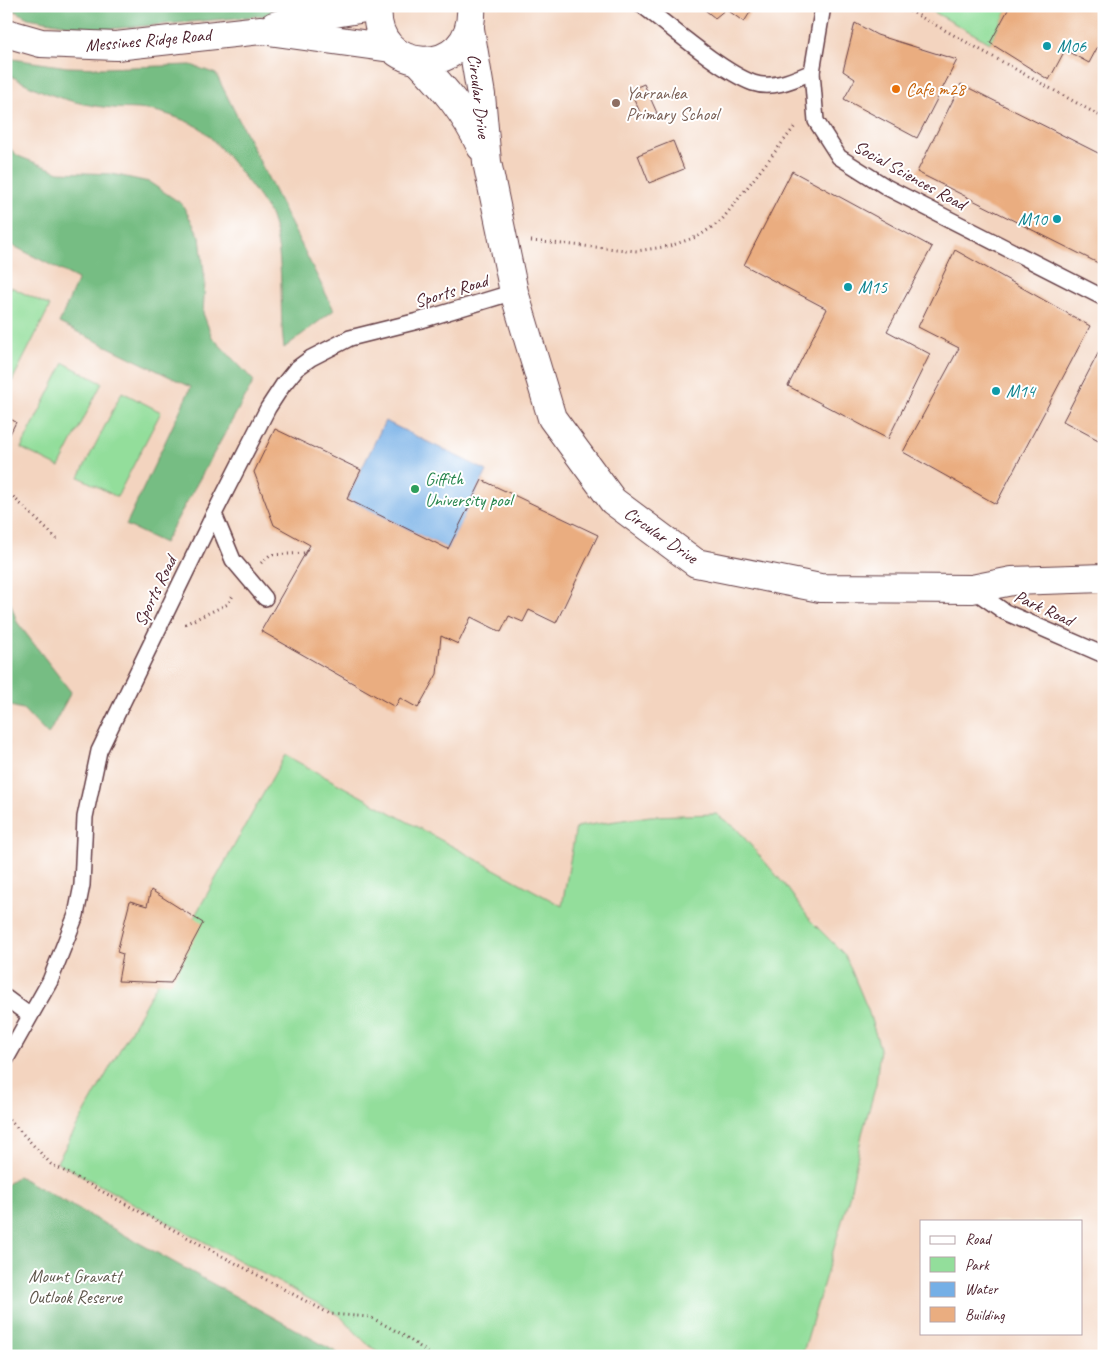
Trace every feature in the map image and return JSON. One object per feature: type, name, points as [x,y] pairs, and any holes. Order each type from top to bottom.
[{"type":"street","name":"Messines Ridge Road","points":[[6,33],[41,43],[116,46],[261,30],[297,19],[378,6]]},
{"type":"street","points":[[378,6],[377,15],[381,32],[391,48]]},
{"type":"street","points":[[418,61],[444,58],[464,41],[471,18]]},
{"type":"street","name":"Circular Drive","points":[[471,18],[487,162],[514,292],[552,418],[613,501],[696,563],[820,588],[972,589],[1012,581],[1104,578]]},
{"type":"street","name":"Messines Ridge Road","points":[[261,30],[391,48],[404,56],[418,61]]},
{"type":"street","name":"Circular Drive","points":[[418,61],[449,94],[468,120],[487,162]]},
{"type":"lane","points":[[643,6],[723,66],[754,83],[786,83],[812,72]]},
{"type":"lane","name":"Social Sciences Road","points":[[824,6],[812,72],[814,102],[816,121],[839,157],[888,188],[1104,298]]},
{"type":"lane","name":"Sports Road","points":[[6,1059],[29,1015],[50,981],[76,915],[82,885],[85,817],[99,751],[214,514],[268,408],[296,369],[330,347],[350,338],[418,321],[514,292]]},
{"type":"lane","points":[[214,514],[233,560],[265,598]]},
{"type":"lane","name":"Park Road","points":[[972,589],[1005,612],[1104,655]]},
{"type":"lane","points":[[6,998],[29,1015]]},
{"type":"path","points":[[902,6],[1104,118]]},
{"type":"path","points":[[503,240],[546,241],[637,251],[670,246],[699,236],[721,221],[814,102]]},
{"type":"path","points":[[6,490],[56,539]]},
{"type":"path","points":[[182,625],[228,604]]},
{"type":"path","points":[[6,1116],[51,1164],[330,1314],[370,1318],[400,1333],[433,1356]]},
{"type":"path","points":[[1017,1356],[1023,1354]]},
{"type":"shaded area","points":[[6,6],[1104,6],[1104,1356],[6,1356]]},
{"type":"green space","points":[[6,6],[278,6],[271,15],[98,30],[28,18]]},
{"type":"green space","points":[[923,6],[1010,6],[990,43]]},
{"type":"green space","points":[[6,58],[67,67],[103,68],[191,65],[216,74],[334,310],[284,348],[279,250],[271,217],[249,183],[204,131],[197,126],[159,112],[85,104],[58,97],[6,73]]},
{"type":"green space","points":[[6,145],[18,156],[59,172],[112,174],[149,182],[182,204],[200,237],[205,281],[203,313],[212,337],[254,381],[164,543],[126,525],[191,387],[59,323],[78,279],[6,242]]},
{"type":"green space","points":[[11,287],[50,306],[7,391],[6,297]]},
{"type":"green space","points":[[64,363],[102,383],[59,467],[21,448]]},
{"type":"green space","points":[[122,392],[161,412],[117,497],[79,477]]},
{"type":"green space","points":[[6,590],[17,622],[71,692],[48,735],[23,709],[6,705]]},
{"type":"green space","points":[[285,755],[562,906],[576,827],[650,816],[716,814],[736,828],[788,889],[810,920],[845,955],[868,1010],[880,1048],[876,1085],[862,1134],[850,1194],[802,1356],[383,1356],[365,1342],[339,1315],[57,1162]]},
{"type":"green space","name":"Mount Gravatt Outlook Reserve","points":[[18,1176],[341,1356],[6,1356],[6,1185]]},
{"type":"water","name":"Giffith University pool","points":[[385,421],[487,471],[448,549],[347,499]]},
{"type":"building","points":[[700,6],[754,6],[744,22],[726,9],[715,18]]},
{"type":"building","name":"M06","points":[[1010,6],[1104,6],[1104,35],[1089,63],[1065,50],[1049,80],[990,43]]},
{"type":"building","name":"Cafe m28","points":[[855,23],[877,35],[957,60],[917,138],[844,99],[855,79],[843,71]]},
{"type":"building","points":[[644,84],[657,113],[643,119],[630,90]]},
{"type":"building","name":"M10","points":[[961,84],[1104,156],[1104,266],[917,172]]},
{"type":"building","points":[[673,141],[684,169],[649,183],[638,155]]},
{"type":"building","name":"M15","points":[[792,171],[932,247],[887,331],[930,354],[888,439],[788,386],[827,309],[744,265]]},
{"type":"building","name":"M14","points":[[955,250],[1090,326],[996,504],[903,452],[959,348],[918,327]]},
{"type":"building","points":[[1104,342],[1104,443],[1063,421]]},
{"type":"building","points":[[6,417],[16,422],[6,442]]},
{"type":"building","points":[[275,429],[361,470],[347,499],[448,549],[482,480],[598,535],[556,623],[529,610],[523,622],[509,616],[501,632],[471,617],[458,644],[441,636],[437,674],[418,708],[400,698],[395,707],[261,631],[310,545],[274,525],[254,472]]},
{"type":"building","points":[[151,890],[203,923],[171,983],[118,981],[123,954],[117,952],[130,901],[147,906]]},
{"type":"place","name":"M06","points":[[1047,46]]},
{"type":"place","name":"Cafe m28","points":[[896,89]]},
{"type":"place","name":"Yarranlea Primary School","points":[[616,103]]},
{"type":"place","name":"M10","points":[[1057,219]]},
{"type":"place","name":"M15","points":[[848,287]]},
{"type":"place","name":"M14","points":[[996,391]]},
{"type":"place","name":"Giffith University pool","points":[[415,489]]}]
